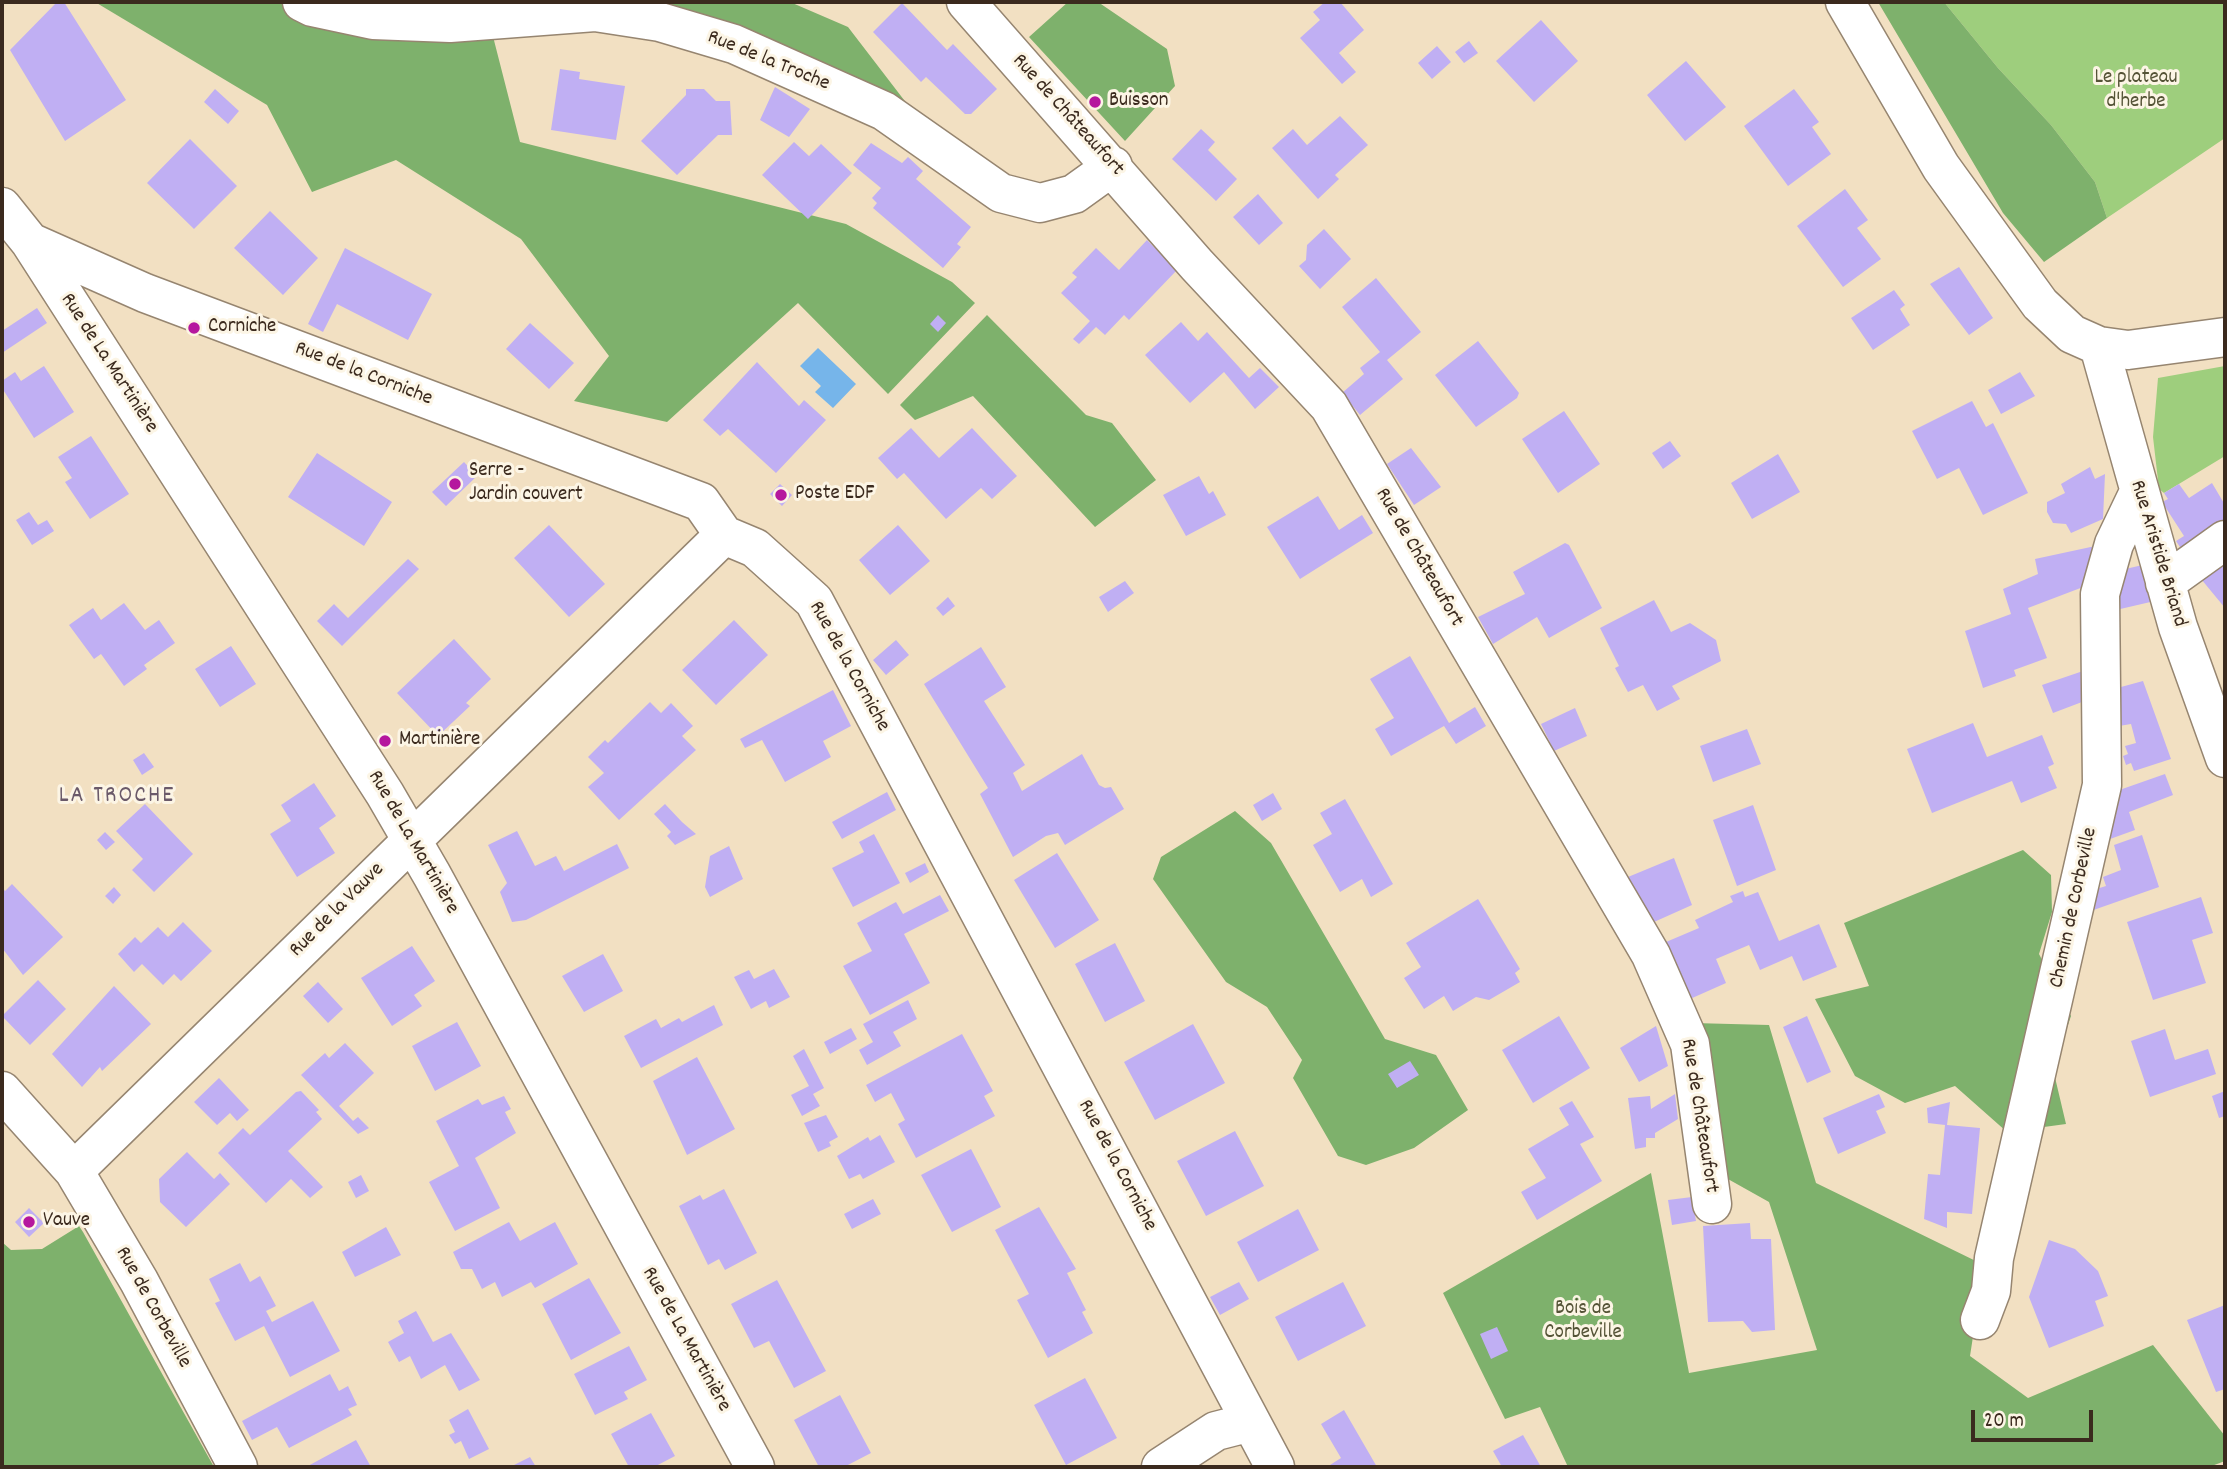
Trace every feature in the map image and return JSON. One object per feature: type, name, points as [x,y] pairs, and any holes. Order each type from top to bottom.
[{"type":"street","name":"Rue de la Troche","points":[[302,2],[373,20],[450,23],[595,12],[660,22],[734,44],[884,111],[1001,193],[1040,203],[1074,194],[1113,166]]},
{"type":"street","name":"Rue de Châteaufort","points":[[966,2],[1113,166],[1197,265],[1329,406],[1651,955],[1690,1044],[1712,1204]]},
{"type":"street","points":[[1844,2],[1941,167],[2040,304],[2072,334],[2099,346],[2128,350],[2225,337]]},
{"type":"street","name":"Rue de la Corniche","points":[[2,207],[30,242],[145,293],[701,502],[724,535],[755,548],[814,601],[1275,1467]]},
{"type":"street","name":"Rue de La Martinière","points":[[30,242],[385,794],[439,887],[755,1467]]},
{"type":"street","name":"Rue Aristide Briand","points":[[2099,346],[2138,495],[2225,758]]},
{"type":"street","name":"Chemin de Corbeville","points":[[1980,1320],[1991,1291],[1994,1258],[2102,785],[2100,594],[2114,544],[2138,495]]},
{"type":"street","name":"Rue de la Vauve","points":[[75,1171],[724,535]]},
{"type":"street","points":[[2165,583],[2225,540]]},
{"type":"street","name":"Rue de Corbeville","points":[[2,1091],[75,1171],[139,1281],[238,1467]]},
{"type":"street","points":[[1161,1467],[1216,1432],[1251,1422]]},
{"type":"green space","points":[[95,2],[790,2],[848,27],[914,113],[737,36],[487,13],[520,142],[846,224],[952,282],[975,303],[888,394],[798,303],[667,422],[574,401],[609,356],[521,239],[396,160],[312,192],[267,105]]},
{"type":"green space","points":[[1068,2],[1098,2],[1167,49],[1175,86],[1125,141],[1029,37]]},
{"type":"green space","points":[[1878,2],[1944,2],[1998,68],[2051,125],[2095,182],[2107,218],[2044,262],[2003,213]]},
{"type":"green space","name":"Le plateau d'herbe","points":[[1944,2],[2225,2],[2225,138],[2107,218],[2095,182],[2051,125],[1998,68]]},
{"type":"green space","points":[[987,315],[1086,415],[1112,423],[1156,480],[1095,527],[973,396],[915,420],[900,405]]},
{"type":"green space","points":[[2225,366],[2225,456],[2164,493],[2159,489],[2153,437],[2158,378]]},
{"type":"green space","points":[[1235,811],[1271,843],[1385,1039],[1436,1055],[1468,1110],[1414,1148],[1366,1165],[1338,1156],[1293,1078],[1302,1060],[1267,1007],[1226,982],[1153,879],[1161,857]]},
{"type":"green space","points":[[2023,850],[2051,875],[2052,912],[2039,954],[2071,1016],[2053,1069],[2066,1124],[2007,1132],[1955,1086],[1905,1103],[1855,1076],[1815,999],[1869,986],[1844,923]]},
{"type":"green space","name":"Bois de Corbeville","points":[[1693,1023],[1769,1025],[1816,1183],[1984,1265],[1970,1356],[2028,1398],[2153,1345],[2225,1436],[2225,1461],[2209,1467],[1568,1467],[1540,1407],[1505,1419],[1443,1293],[1651,1173],[1689,1373],[1817,1350],[1769,1202],[1719,1174]]},
{"type":"green space","points":[[79,1226],[214,1467],[2,1467],[2,1242],[11,1250],[42,1249]]},
{"type":"water","points":[[818,348],[856,384],[833,408],[815,392],[821,386],[800,366]]},
{"type":"building","points":[[57,2],[64,2],[126,100],[65,141],[10,50]]},
{"type":"building","points":[[1325,2],[1340,2],[1364,30],[1339,53],[1356,72],[1342,84],[1300,38],[1320,20],[1313,12]]},
{"type":"building","points":[[902,3],[947,50],[953,44],[997,89],[971,114],[965,114],[926,77],[921,82],[873,32]]},
{"type":"building","points":[[1541,20],[1578,61],[1534,102],[1496,61]]},
{"type":"building","points":[[1469,41],[1478,53],[1464,63],[1455,52]]},
{"type":"building","points":[[1437,46],[1451,62],[1432,79],[1418,63]]},
{"type":"building","points":[[1686,61],[1726,107],[1685,141],[1647,95]]},
{"type":"building","points":[[560,69],[580,72],[579,79],[625,86],[616,140],[551,130]]},
{"type":"building","points":[[775,87],[810,109],[789,137],[760,120]]},
{"type":"building","points":[[215,89],[239,111],[228,124],[204,102]]},
{"type":"building","points":[[686,89],[704,89],[716,101],[730,101],[732,135],[718,135],[677,175],[641,141],[686,95]]},
{"type":"building","points":[[1794,89],[1819,122],[1812,127],[1831,154],[1788,186],[1744,126]]},
{"type":"building","points":[[1340,116],[1368,145],[1335,175],[1339,179],[1318,199],[1272,148],[1293,129],[1307,145]]},
{"type":"building","points":[[1201,129],[1215,142],[1208,150],[1237,179],[1216,201],[1172,159]]},
{"type":"building","points":[[190,139],[237,186],[194,229],[147,183]]},
{"type":"building","points":[[794,142],[809,156],[821,144],[852,173],[808,219],[762,175]]},
{"type":"building","points":[[871,143],[902,163],[908,157],[923,171],[916,179],[971,227],[957,244],[961,247],[943,268],[873,208],[877,203],[872,198],[881,188],[853,165]]},
{"type":"building","points":[[1845,189],[1868,220],[1857,228],[1881,259],[1843,287],[1797,226]]},
{"type":"building","points":[[1258,194],[1283,223],[1259,245],[1233,217]]},
{"type":"building","points":[[270,211],[318,258],[283,295],[234,248]]},
{"type":"building","points":[[1324,229],[1351,259],[1320,289],[1299,266],[1306,260],[1307,245]]},
{"type":"building","points":[[1147,240],[1177,270],[1129,320],[1124,315],[1105,335],[1096,327],[1079,344],[1073,339],[1090,321],[1061,293],[1077,277],[1072,273],[1096,248],[1119,270]]},
{"type":"building","points":[[345,248],[432,294],[408,340],[337,304],[323,332],[308,324]]},
{"type":"building","points":[[1959,267],[1993,318],[1969,335],[1930,284]]},
{"type":"building","points":[[1376,278],[1421,332],[1387,360],[1403,379],[1360,415],[1342,393],[1364,374],[1360,368],[1380,352],[1342,307]]},
{"type":"building","points":[[1894,290],[1905,305],[1900,309],[1910,325],[1873,350],[1851,318]]},
{"type":"building","points":[[37,308],[47,323],[2,353],[2,331]]},
{"type":"building","points":[[938,315],[946,323],[938,332],[930,324]]},
{"type":"building","points":[[1181,322],[1198,341],[1207,332],[1249,378],[1260,368],[1279,387],[1255,409],[1224,372],[1190,403],[1145,355]]},
{"type":"building","points":[[530,323],[574,363],[549,389],[506,349]]},
{"type":"building","points":[[1478,341],[1519,393],[1517,398],[1476,427],[1435,375]]},
{"type":"building","points":[[757,362],[799,406],[804,400],[826,420],[776,473],[728,429],[720,436],[703,420]]},
{"type":"building","points":[[44,366],[74,412],[34,438],[2,388],[2,381],[15,372],[21,381]]},
{"type":"building","points":[[2020,372],[2035,396],[2001,414],[1988,390]]},
{"type":"building","points":[[1972,401],[1986,427],[1993,423],[2028,493],[1983,515],[1959,468],[1937,479],[1912,431]]},
{"type":"building","points":[[1564,411],[1600,464],[1558,493],[1522,439]]},
{"type":"building","points":[[911,428],[939,458],[972,428],[1017,476],[992,499],[981,488],[946,519],[904,473],[897,479],[878,458]]},
{"type":"building","points":[[91,436],[129,494],[90,519],[65,482],[72,478],[58,457]]},
{"type":"building","points":[[1670,441],[1681,456],[1663,469],[1652,453]]},
{"type":"building","points":[[1411,448],[1441,487],[1414,505],[1387,464]]},
{"type":"building","points":[[317,453],[392,502],[364,546],[288,497]]},
{"type":"building","points":[[1778,454],[1800,492],[1752,519],[1731,483]]},
{"type":"building","name":"Serre - Jardin couvert","points":[[464,462],[477,476],[446,506],[432,492]]},
{"type":"building","points":[[2090,467],[2095,479],[2105,474],[2103,519],[2071,533],[2066,524],[2053,523],[2047,512],[2047,502],[2065,493],[2061,484]]},
{"type":"building","points":[[1199,476],[1209,494],[1213,491],[1226,515],[1186,536],[1163,495]]},
{"type":"building","points":[[2212,483],[2225,505],[2225,534],[2188,559],[2176,541],[2184,536],[2162,502],[2168,499],[2164,493],[2179,484],[2189,498]]},
{"type":"building","name":"Poste EDF","points":[[780,484],[792,495],[782,506],[770,494]]},
{"type":"building","points":[[1318,496],[1339,530],[1362,515],[1373,533],[1300,579],[1267,527]]},
{"type":"building","points":[[29,512],[38,525],[47,520],[54,531],[32,545],[16,520]]},
{"type":"building","points":[[549,525],[605,584],[569,617],[514,558]]},
{"type":"building","points":[[898,525],[930,561],[890,595],[859,560]]},
{"type":"building","points":[[1565,543],[1569,545],[1602,608],[1549,638],[1537,617],[1493,644],[1478,617],[1525,594],[1513,572]]},
{"type":"building","points":[[2100,545],[2091,584],[2028,608],[2047,658],[2014,670],[2016,676],[1983,688],[1965,631],[2011,614],[2003,589],[2038,574],[2035,559]]},
{"type":"building","points":[[2225,545],[2225,608],[2192,568]]},
{"type":"building","points":[[408,559],[419,569],[342,646],[317,621],[334,604],[348,618]]},
{"type":"building","points":[[2147,564],[2159,600],[2116,610],[2121,570]]},
{"type":"building","points":[[1125,581],[1134,593],[1108,612],[1099,597]]},
{"type":"building","points":[[948,597],[955,606],[943,616],[936,608]]},
{"type":"building","points":[[1654,600],[1671,632],[1690,623],[1716,640],[1721,661],[1672,686],[1680,699],[1657,711],[1643,685],[1628,692],[1615,668],[1619,666],[1600,628]]},
{"type":"building","points":[[124,603],[145,630],[159,620],[175,643],[144,665],[147,669],[124,686],[101,654],[94,659],[69,625],[93,608],[101,620]]},
{"type":"building","points":[[734,620],[768,655],[716,705],[682,670]]},
{"type":"building","points":[[454,639],[491,679],[466,703],[470,706],[438,736],[397,693]]},
{"type":"building","points":[[896,640],[909,655],[886,675],[873,660]]},
{"type":"building","points":[[231,646],[256,684],[220,707],[195,669]]},
{"type":"building","points":[[981,647],[1006,687],[984,701],[1025,765],[1013,773],[1022,791],[1082,754],[1099,785],[1111,787],[1124,809],[1065,845],[1058,833],[1046,836],[1013,857],[980,794],[988,788],[924,684]]},
{"type":"building","points":[[1410,656],[1449,723],[1475,707],[1486,726],[1456,744],[1444,726],[1391,756],[1375,729],[1394,718],[1370,679]]},
{"type":"building","points":[[2083,671],[2082,702],[2053,713],[2042,685]]},
{"type":"building","points":[[2143,681],[2171,759],[2134,771],[2131,763],[2126,765],[2123,756],[2128,754],[2125,746],[2136,743],[2131,724],[2119,726],[2121,687]]},
{"type":"building","points":[[833,690],[851,726],[823,741],[831,757],[785,782],[762,740],[745,748],[740,739]]},
{"type":"building","points":[[650,702],[661,713],[671,703],[693,726],[682,736],[696,750],[619,820],[588,787],[604,773],[588,757],[605,740],[608,743]]},
{"type":"building","points":[[1575,708],[1587,736],[1554,751],[1541,724]]},
{"type":"building","points":[[1973,723],[1987,757],[2042,735],[2054,764],[2048,767],[2057,788],[2021,803],[2012,781],[1932,813],[1907,749]]},
{"type":"building","points":[[1747,729],[1761,764],[1713,782],[1700,746]]},
{"type":"building","points":[[144,753],[154,767],[142,775],[133,760]]},
{"type":"building","points":[[2165,774],[2173,795],[2129,812],[2135,830],[2099,843],[2108,794]]},
{"type":"building","points":[[314,783],[336,816],[319,828],[335,853],[297,877],[270,834],[291,821],[281,805]]},
{"type":"building","points":[[887,792],[896,810],[842,839],[832,822]]},
{"type":"building","points":[[1273,793],[1282,809],[1262,821],[1253,805]]},
{"type":"building","points":[[1345,799],[1393,884],[1371,897],[1362,879],[1340,892],[1313,845],[1332,834],[1320,813]]},
{"type":"building","points":[[145,804],[193,854],[154,892],[132,870],[143,859],[116,831]]},
{"type":"building","points":[[665,804],[696,834],[675,845],[667,836],[671,832],[654,814]]},
{"type":"building","points":[[1753,805],[1776,870],[1737,886],[1713,820]]},
{"type":"building","points":[[517,831],[535,866],[556,856],[564,871],[617,844],[629,868],[526,920],[512,922],[500,892],[507,883],[488,845]]},
{"type":"building","points":[[105,832],[115,842],[106,850],[97,840]]},
{"type":"building","points":[[874,834],[900,883],[853,907],[832,868],[864,852],[859,842]]},
{"type":"building","points":[[2142,835],[2159,887],[2085,913],[2090,891],[2106,886],[2103,877],[2121,870],[2114,845]]},
{"type":"building","points":[[729,846],[743,879],[710,897],[705,887],[710,856]]},
{"type":"building","points":[[1057,853],[1099,920],[1055,948],[1014,880]]},
{"type":"building","points":[[1674,858],[1692,905],[1654,922],[1628,877]]},
{"type":"building","points":[[925,863],[929,872],[910,883],[905,873]]},
{"type":"building","points":[[12,884],[63,937],[23,975],[2,948],[2,887],[5,891]]},
{"type":"building","points":[[114,887],[121,895],[113,904],[105,896]]},
{"type":"building","points":[[1743,891],[1745,897],[1758,892],[1779,941],[1819,924],[1837,967],[1803,981],[1792,956],[1760,970],[1749,945],[1716,959],[1726,983],[1690,999],[1666,942],[1699,928],[1695,920],[1733,902],[1730,896]]},
{"type":"building","points":[[940,895],[949,911],[904,934],[930,983],[870,1015],[843,966],[872,951],[857,923],[896,902],[903,914]]},
{"type":"building","points":[[2201,897],[2213,933],[2192,940],[2206,983],[2153,1000],[2127,922]]},
{"type":"building","points":[[1478,899],[1520,969],[1515,973],[1520,982],[1489,1000],[1476,997],[1453,1011],[1444,996],[1424,1009],[1404,978],[1421,967],[1406,943]]},
{"type":"building","points":[[183,922],[212,951],[181,981],[174,974],[163,985],[142,964],[134,972],[118,954],[135,937],[141,943],[158,927],[168,937]]},
{"type":"building","points":[[1115,943],[1145,1001],[1105,1022],[1075,964]]},
{"type":"building","points":[[412,946],[435,981],[414,995],[422,1006],[392,1026],[361,978]]},
{"type":"building","points":[[603,954],[623,991],[584,1012],[562,976]]},
{"type":"building","points":[[774,969],[790,997],[769,1008],[766,1001],[751,1009],[734,977],[749,970],[754,979]]},
{"type":"building","points":[[38,980],[66,1009],[30,1045],[2,1016]]},
{"type":"building","points":[[318,982],[343,1009],[328,1023],[303,996]]},
{"type":"building","points":[[114,986],[151,1024],[102,1071],[100,1067],[82,1087],[52,1054]]},
{"type":"building","points":[[908,1000],[917,1019],[893,1032],[901,1046],[867,1065],[859,1050],[873,1042],[863,1024]]},
{"type":"building","points":[[714,1005],[723,1025],[641,1068],[624,1036],[656,1019],[661,1028],[679,1018],[682,1022]]},
{"type":"building","points":[[1559,1016],[1590,1068],[1533,1103],[1502,1050]]},
{"type":"building","points":[[1807,1016],[1831,1072],[1807,1083],[1783,1027]]},
{"type":"building","points":[[457,1022],[481,1066],[435,1091],[412,1046]]},
{"type":"building","points":[[1193,1024],[1225,1083],[1155,1120],[1124,1062]]},
{"type":"building","points":[[1656,1026],[1668,1066],[1639,1082],[1620,1048]]},
{"type":"building","points":[[851,1028],[857,1039],[830,1054],[824,1042]]},
{"type":"building","points":[[2165,1029],[2175,1060],[2208,1049],[2216,1074],[2150,1097],[2131,1041]]},
{"type":"building","points":[[962,1034],[993,1091],[984,1096],[995,1116],[916,1158],[898,1124],[905,1120],[891,1093],[875,1102],[866,1085]]},
{"type":"building","points":[[345,1043],[374,1073],[339,1106],[353,1121],[358,1117],[369,1128],[358,1134],[301,1075],[325,1053],[329,1058]]},
{"type":"building","points":[[804,1049],[824,1088],[813,1094],[820,1106],[802,1116],[791,1095],[809,1086],[793,1056]]},
{"type":"building","points":[[697,1057],[735,1129],[687,1155],[653,1081]]},
{"type":"building","points":[[1410,1061],[1419,1075],[1397,1088],[1388,1074]]},
{"type":"building","points":[[219,1078],[249,1110],[237,1121],[230,1113],[217,1125],[194,1102]]},
{"type":"building","points":[[301,1091],[319,1110],[316,1112],[322,1119],[288,1151],[323,1187],[310,1198],[291,1179],[266,1203],[218,1153],[243,1128],[250,1135],[296,1092]]},
{"type":"building","points":[[2225,1091],[2225,1116],[2219,1118],[2212,1096]]},
{"type":"building","points":[[1675,1094],[1678,1119],[1655,1133],[1655,1138],[1646,1138],[1646,1147],[1635,1149],[1628,1098],[1650,1096],[1651,1109]]},
{"type":"building","points":[[1879,1094],[1885,1107],[1876,1111],[1886,1133],[1838,1154],[1823,1118]]},
{"type":"building","points":[[504,1096],[511,1109],[505,1112],[516,1133],[475,1158],[500,1208],[455,1231],[429,1182],[459,1166],[436,1121],[478,1099],[482,1105]]},
{"type":"building","points":[[1572,1101],[1594,1137],[1580,1144],[1602,1181],[1537,1220],[1521,1192],[1546,1178],[1528,1149],[1569,1125],[1559,1108]]},
{"type":"building","points":[[1950,1102],[1947,1125],[1980,1128],[1972,1214],[1947,1212],[1947,1228],[1924,1219],[1928,1174],[1940,1175],[1945,1125],[1928,1123],[1927,1108]]},
{"type":"building","points":[[826,1115],[838,1137],[829,1142],[831,1146],[818,1152],[804,1123]]},
{"type":"building","points":[[1235,1131],[1264,1186],[1206,1216],[1177,1161]]},
{"type":"building","points":[[880,1135],[895,1162],[863,1179],[860,1174],[849,1179],[837,1156],[868,1137],[870,1141]]},
{"type":"building","points":[[971,1149],[1001,1207],[952,1232],[921,1175]]},
{"type":"building","points":[[187,1152],[214,1179],[220,1173],[230,1184],[186,1227],[160,1202],[159,1179]]},
{"type":"building","points":[[361,1175],[369,1191],[356,1198],[348,1182]]},
{"type":"building","points":[[724,1189],[757,1253],[725,1270],[719,1259],[708,1265],[679,1206],[700,1195],[703,1200]]},
{"type":"building","points":[[1692,1197],[1696,1221],[1672,1225],[1668,1200]]},
{"type":"building","points":[[873,1199],[881,1214],[852,1229],[844,1214]]},
{"type":"building","points":[[1039,1207],[1076,1269],[1067,1273],[1086,1310],[1082,1312],[1093,1333],[1048,1358],[1017,1300],[1029,1294],[995,1230]]},
{"type":"building","name":"Vauve","points":[[29,1208],[44,1223],[29,1237],[15,1222]]},
{"type":"building","points":[[1298,1209],[1319,1250],[1258,1282],[1237,1242]]},
{"type":"building","points":[[509,1222],[520,1241],[555,1222],[578,1264],[535,1288],[531,1282],[502,1297],[495,1282],[482,1289],[472,1269],[461,1269],[453,1252]]},
{"type":"building","points":[[1750,1223],[1751,1239],[1771,1239],[1775,1330],[1752,1332],[1743,1321],[1708,1322],[1703,1226]]},
{"type":"building","points":[[386,1227],[401,1255],[355,1277],[342,1252]]},
{"type":"building","points":[[2049,1240],[2075,1249],[2098,1271],[2108,1296],[2095,1301],[2104,1326],[2049,1348],[2029,1297]]},
{"type":"building","points":[[240,1263],[250,1282],[260,1276],[276,1306],[266,1311],[272,1322],[313,1301],[340,1351],[290,1377],[264,1326],[235,1341],[215,1303],[220,1301],[209,1279]]},
{"type":"building","points":[[589,1278],[621,1333],[571,1360],[542,1304]]},
{"type":"building","points":[[777,1280],[826,1371],[794,1388],[769,1341],[754,1348],[731,1304]]},
{"type":"building","points":[[1239,1282],[1249,1299],[1220,1315],[1210,1297]]},
{"type":"building","points":[[1343,1282],[1366,1326],[1298,1361],[1275,1317]]},
{"type":"building","points":[[2225,1305],[2225,1389],[2216,1392],[2187,1320]]},
{"type":"building","points":[[416,1311],[433,1342],[451,1333],[480,1380],[459,1391],[445,1365],[421,1379],[410,1356],[399,1362],[388,1342],[404,1333],[398,1321]]},
{"type":"building","points":[[1497,1327],[1508,1351],[1491,1359],[1480,1334]]},
{"type":"building","points":[[629,1346],[647,1380],[624,1392],[628,1399],[595,1415],[574,1374]]},
{"type":"building","points":[[330,1374],[339,1391],[348,1386],[357,1405],[348,1409],[352,1415],[289,1448],[277,1427],[252,1440],[242,1421]]},
{"type":"building","points":[[1085,1378],[1117,1438],[1066,1465],[1034,1405]]},
{"type":"building","points":[[840,1395],[871,1453],[844,1467],[819,1467],[794,1420]]},
{"type":"building","points":[[468,1409],[489,1449],[469,1459],[461,1441],[455,1444],[449,1435],[455,1432],[449,1420]]},
{"type":"building","points":[[1344,1410],[1377,1467],[1330,1465],[1341,1458],[1321,1424]]},
{"type":"building","points":[[651,1413],[675,1456],[654,1467],[629,1467],[611,1434]]},
{"type":"building","points":[[1523,1435],[1541,1467],[1502,1467],[1493,1451]]},
{"type":"building","points":[[356,1440],[371,1467],[306,1467]]},
{"type":"building","points":[[530,1457],[536,1467],[510,1467]]},
{"type":"place","name":"Buisson","points":[[1095,102]]},
{"type":"place","name":"Corniche","points":[[194,328]]},
{"type":"place","name":"Serre - Jardin couvert","points":[[455,484]]},
{"type":"place","name":"Poste EDF","points":[[781,495]]},
{"type":"place","name":"Martinière","points":[[385,741]]},
{"type":"place","name":"Vauve","points":[[29,1222]]},
{"type":"district","name":"LA TROCHE","points":[[117,798]]}]
